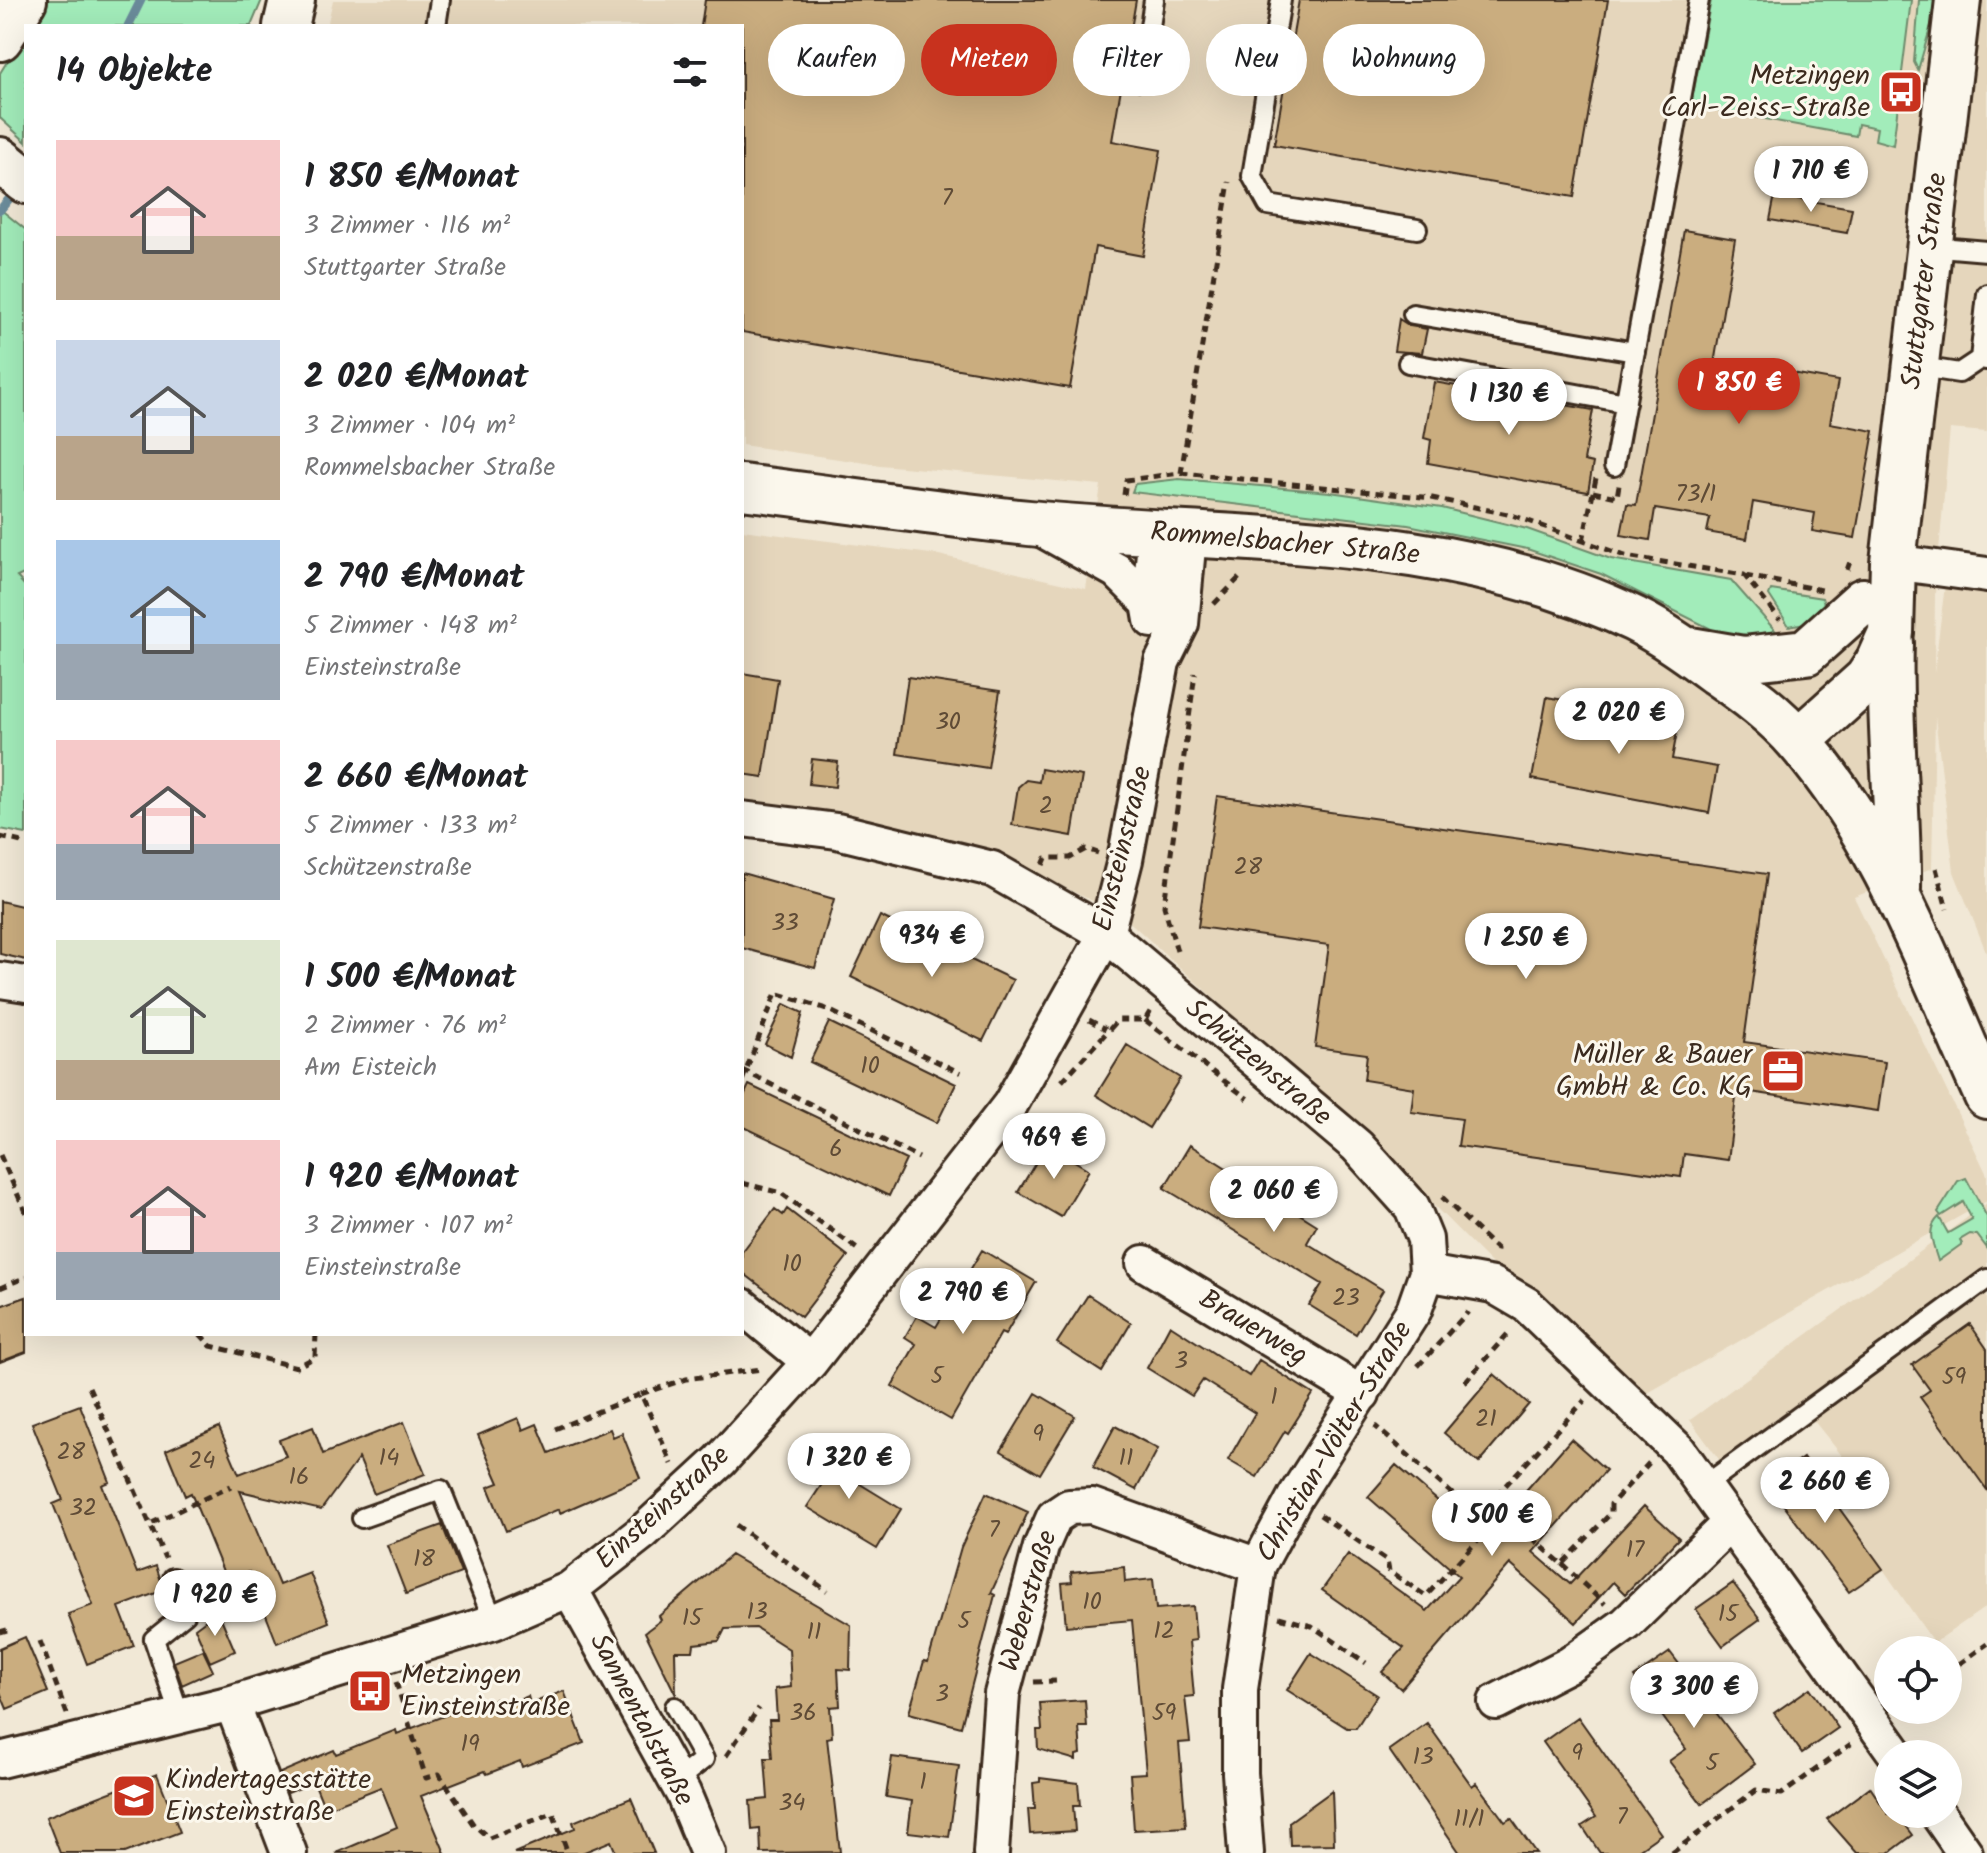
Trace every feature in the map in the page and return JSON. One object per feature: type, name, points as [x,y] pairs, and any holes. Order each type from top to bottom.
[{"type":"main road","points":[[0,38],[24,0]]},
{"type":"main road","points":[[286,24],[292,0]]},
{"type":"main road","name":"Stuttgarter Straße","points":[[1792,734],[1867,679],[1891,633],[1872,561],[1914,366],[1958,0]]},
{"type":"main road","points":[[0,160],[24,179]]},
{"type":"main road","name":"Rommelsbacher Straße","points":[[744,487],[1029,523],[1397,550],[1483,568],[1587,598],[1638,621],[1684,649],[1792,734]]},
{"type":"main road","points":[[1684,649],[1743,659],[1806,652],[1847,591],[1872,561]]},
{"type":"main road","points":[[1847,591],[1834,664],[1792,734],[1829,779],[1898,889],[1987,1096]]},
{"type":"main road","points":[[1891,633],[1889,694],[1899,828],[1898,889]]},
{"type":"street","points":[[1029,523],[1117,571],[1151,613]]},
{"type":"street","name":"Einsteinstraße","points":[[1155,533],[1151,613],[1162,662]]},
{"type":"street","name":"Einsteinstraße","points":[[0,1760],[232,1703],[494,1622],[570,1589],[699,1482],[810,1362],[1010,1105],[1106,934],[1125,860],[1162,662],[1181,624],[1155,533]]},
{"type":"street","points":[[1872,561],[1987,575]]},
{"type":"street","name":"Schützenstraße","points":[[744,819],[837,831],[992,869],[1106,934],[1357,1146],[1389,1177],[1412,1207],[1425,1239],[1427,1273]]},
{"type":"street","points":[[0,980],[24,984]]},
{"type":"street","name":"Brauerweg","points":[[1144,1263],[1371,1403]]},
{"type":"street","points":[[1427,1273],[1493,1285],[1530,1309],[1670,1443],[1886,1740]]},
{"type":"street","name":"Christian-Völter-Straße","points":[[1246,1853],[1240,1773],[1240,1689],[1258,1566],[1295,1497],[1371,1403],[1414,1310],[1427,1273]]},
{"type":"street","points":[[744,1308],[810,1362]]},
{"type":"street","name":"Weberstraße","points":[[991,1853],[1002,1694],[1041,1547],[1054,1517],[1069,1507],[1092,1506],[1258,1566]]},
{"type":"street","points":[[1496,1702],[1570,1664],[1626,1624],[1730,1523]]},
{"type":"street","name":"Sannentalstraße","points":[[570,1589],[676,1781],[708,1853]]},
{"type":"street","points":[[232,1703],[289,1853]]},
{"type":"street","points":[[1948,1828],[1965,1853]]},
{"type":"lane","points":[[436,24],[440,0]]},
{"type":"lane","points":[[1150,24],[1154,0]]},
{"type":"lane","points":[[1281,0],[1252,176],[1268,205],[1417,229]]},
{"type":"lane","points":[[1614,466],[1699,0]]},
{"type":"lane","points":[[1928,246],[1987,251]]},
{"type":"lane","points":[[1914,366],[1959,373],[1983,360],[1987,294]]},
{"type":"lane","points":[[1413,314],[1635,352]]},
{"type":"lane","points":[[1408,363],[1626,403]]},
{"type":"lane","points":[[1704,1486],[1987,1279]]},
{"type":"lane","points":[[362,1518],[441,1490],[494,1622]]},
{"type":"lane","points":[[173,1578],[185,1614],[154,1639],[180,1716]]},
{"type":"lane","points":[[675,1707],[704,1759],[676,1781]]},
{"type":"path","points":[[1181,473],[1231,172]]},
{"type":"path","points":[[1583,541],[1598,472],[1613,475],[1614,466]]},
{"type":"path","points":[[1155,533],[1126,480],[1181,473],[1432,498],[1512,515],[1625,556],[1847,591],[1872,561]]},
{"type":"path","points":[[1744,575],[1806,652]]},
{"type":"path","points":[[1059,1085],[1106,1029],[1118,1020],[1145,1020],[1178,955],[1169,934],[1164,906],[1195,667]]},
{"type":"path","points":[[0,837],[24,843]]},
{"type":"path","points":[[1935,863],[1949,917]]},
{"type":"path","points":[[919,1158],[744,1071],[776,993],[824,1008],[961,1073]]},
{"type":"path","points":[[0,1155],[24,1209]]},
{"type":"path","points":[[744,1184],[781,1193],[857,1249]]},
{"type":"path","points":[[1413,1372],[1493,1285],[1497,1249],[1440,1195]]},
{"type":"path","points":[[0,1288],[24,1278]]},
{"type":"path","points":[[1465,1382],[1530,1309]]},
{"type":"path","points":[[202,1336],[211,1346],[297,1367],[315,1357],[316,1336]]},
{"type":"path","points":[[555,1429],[686,1379],[810,1362]]},
{"type":"path","points":[[1477,1516],[1605,1379]]},
{"type":"path","points":[[89,1387],[152,1523],[173,1578]]},
{"type":"path","points":[[641,1394],[673,1466]]},
{"type":"path","points":[[1295,1497],[1387,1561],[1389,1571],[1426,1596],[1490,1527],[1372,1423],[1371,1403]]},
{"type":"path","points":[[1562,1564],[1611,1513],[1611,1504],[1670,1443]]},
{"type":"path","points":[[152,1523],[231,1486]]},
{"type":"path","points":[[1490,1501],[1626,1624]]},
{"type":"path","points":[[736,1525],[827,1591]]},
{"type":"path","points":[[185,1614],[244,1588]]},
{"type":"path","points":[[1251,1610],[1312,1626],[1366,1663]]},
{"type":"path","points":[[0,1632],[7,1630]]},
{"type":"path","points":[[40,1641],[76,1741]]},
{"type":"path","points":[[1962,1662],[1987,1644]]},
{"type":"path","points":[[387,1655],[426,1778],[439,1774],[473,1824],[489,1838],[553,1813],[568,1853]]},
{"type":"path","points":[[1672,1853],[1756,1790],[1782,1794],[1876,1725]]},
{"type":"shaded area","points":[[333,0],[1987,0],[1987,432],[1950,429],[1935,594],[1934,673],[1946,577],[1987,582],[1987,954],[1954,872],[1935,717],[1932,868],[1854,897],[1987,1175],[1987,1201],[1630,1403],[1357,1128],[1123,916],[997,854],[744,804],[744,530],[939,555],[1086,589],[1101,485],[880,465],[744,445],[744,24],[327,24]]},
{"type":"shaded area","points":[[1987,1203],[1987,1606],[1944,1636],[1929,1636],[1883,1569],[1849,1592],[1813,1541],[1847,1518],[1845,1514],[1872,1493],[1814,1421],[1732,1477],[1690,1420]]},
{"type":"green space","points":[[45,0],[262,0],[252,24],[30,24]]},
{"type":"green space","points":[[1711,0],[1911,0],[1893,145],[1875,140],[1877,128],[1858,124],[1856,136],[1691,105]]},
{"type":"green space","points":[[1919,0],[1934,0],[1934,15],[1918,70],[1914,62]]},
{"type":"green space","points":[[24,34],[24,140],[0,118],[0,73]]},
{"type":"green space","points":[[0,209],[24,228],[24,574],[17,577],[24,585],[24,834],[0,829]]},
{"type":"green space","points":[[1179,479],[1330,492],[1442,508],[1527,529],[1611,559],[1731,580],[1787,644],[1719,633],[1601,574],[1527,549],[1408,525],[1132,492],[1135,484]]},
{"type":"green space","points":[[1771,590],[1822,598],[1824,604],[1810,622],[1789,626],[1769,595]]},
{"type":"green space","points":[[1966,1178],[1987,1217],[1987,1248],[1977,1235],[1970,1234],[1960,1240],[1962,1244],[1938,1261],[1931,1238],[1932,1227],[1939,1217],[1948,1233],[1972,1219],[1963,1202],[1941,1216],[1938,1212],[1958,1181]]},
{"type":"building","points":[[705,0],[1136,0],[1132,24],[1073,24],[1073,96],[1120,96],[1112,141],[1161,150],[1143,256],[1095,247],[1070,388],[744,332],[744,24],[701,24]]},
{"type":"building","points":[[1299,0],[1608,0],[1574,197],[1274,145],[1282,96],[1307,96],[1307,24],[1295,24]]},
{"type":"building","points":[[1775,195],[1852,208],[1847,233],[1770,220]]},
{"type":"building","points":[[1684,230],[1735,239],[1711,382],[1782,395],[1786,372],[1838,381],[1830,423],[1874,431],[1855,538],[1812,531],[1815,513],[1753,502],[1747,539],[1707,532],[1710,518],[1655,509],[1650,540],[1621,535],[1627,504],[1636,505]]},
{"type":"building","points":[[1399,319],[1410,326],[1427,329],[1422,353],[1394,351]]},
{"type":"building","points":[[1434,382],[1593,410],[1584,461],[1593,463],[1588,492],[1428,463],[1431,440],[1424,438]]},
{"type":"building","points":[[744,673],[778,679],[763,777],[744,774]]},
{"type":"building","points":[[908,677],[1000,691],[988,768],[897,754]]},
{"type":"building","points":[[1547,697],[1679,721],[1672,759],[1717,767],[1709,813],[1532,779]]},
{"type":"building","points":[[812,759],[838,762],[835,787],[809,784]]},
{"type":"building","points":[[1041,769],[1082,776],[1072,836],[1012,825],[1018,787],[1026,780],[1039,782]]},
{"type":"building","points":[[1217,796],[1767,874],[1744,1042],[1885,1062],[1878,1111],[1737,1090],[1728,1160],[1684,1154],[1681,1177],[1458,1146],[1462,1119],[1411,1112],[1414,1088],[1364,1080],[1367,1054],[1315,1047],[1329,945],[1198,927]]},
{"type":"building","points":[[744,874],[834,899],[815,968],[744,949]]},
{"type":"building","points":[[0,901],[24,907],[24,960],[0,954]]},
{"type":"building","points":[[880,916],[1013,980],[983,1041],[851,977]]},
{"type":"building","points":[[784,1004],[803,1013],[791,1057],[765,1044]]},
{"type":"building","points":[[829,1022],[956,1084],[937,1123],[810,1062]]},
{"type":"building","points":[[1127,1045],[1180,1078],[1149,1128],[1096,1095]]},
{"type":"building","points":[[749,1085],[906,1160],[889,1196],[744,1127],[744,1096]]},
{"type":"building","points":[[1047,1144],[1089,1170],[1061,1217],[1018,1192]]},
{"type":"building","points":[[1190,1145],[1317,1225],[1307,1243],[1383,1290],[1356,1334],[1309,1305],[1322,1284],[1164,1188]]},
{"type":"building","points":[[775,1209],[783,1215],[787,1209],[848,1256],[801,1317],[744,1274],[744,1249]]},
{"type":"building","points":[[982,1250],[1036,1282],[1005,1335],[1001,1333],[951,1420],[892,1386],[916,1344],[905,1337],[917,1316],[936,1327]]},
{"type":"building","points":[[1088,1295],[1131,1323],[1102,1372],[1057,1343]]},
{"type":"building","points":[[24,1298],[26,1352],[0,1362],[0,1306]]},
{"type":"building","points":[[1970,1324],[1987,1349],[1987,1490],[1920,1397],[1930,1390],[1912,1365]]},
{"type":"building","points":[[1170,1325],[1249,1376],[1259,1360],[1313,1394],[1288,1433],[1285,1431],[1257,1477],[1228,1460],[1255,1413],[1203,1380],[1192,1396],[1147,1368]]},
{"type":"building","points":[[1494,1374],[1529,1404],[1479,1463],[1444,1433]]},
{"type":"building","points":[[1036,1393],[1075,1416],[1040,1474],[1001,1451]]},
{"type":"building","points":[[80,1405],[110,1482],[102,1485],[137,1573],[156,1566],[164,1590],[119,1607],[134,1646],[87,1664],[68,1614],[93,1605],[53,1504],[63,1500],[32,1423]]},
{"type":"building","points":[[518,1418],[523,1430],[537,1424],[549,1453],[610,1429],[613,1437],[622,1433],[640,1478],[560,1513],[559,1509],[506,1531],[488,1487],[499,1483],[478,1435]]},
{"type":"building","points":[[404,1422],[425,1474],[374,1494],[359,1458],[321,1510],[240,1491],[279,1585],[310,1573],[329,1622],[277,1643],[249,1572],[227,1581],[191,1493],[185,1496],[166,1450],[219,1427],[239,1474],[286,1456],[279,1440],[313,1427],[323,1454]]},
{"type":"building","points":[[1115,1426],[1158,1449],[1136,1490],[1093,1467]]},
{"type":"building","points":[[1571,1439],[1606,1470],[1533,1552],[1570,1584],[1644,1506],[1679,1538],[1625,1594],[1613,1582],[1576,1623],[1510,1564],[1401,1689],[1382,1672],[1404,1648],[1322,1590],[1348,1554],[1427,1611],[1459,1576],[1368,1497],[1396,1465],[1488,1544],[1527,1501],[1521,1496]]},
{"type":"building","points":[[815,1444],[839,1459],[834,1468],[901,1509],[877,1549],[807,1507],[824,1481],[801,1467]]},
{"type":"building","points":[[1803,1458],[1883,1569],[1849,1592],[1767,1483]]},
{"type":"building","points":[[986,1493],[1028,1512],[991,1593],[995,1595],[961,1727],[909,1713],[924,1661],[928,1662],[961,1547]]},
{"type":"building","points":[[442,1525],[461,1573],[406,1594],[387,1545]]},
{"type":"building","points":[[731,1555],[851,1625],[850,1670],[838,1669],[840,1706],[830,1707],[832,1737],[827,1738],[840,1852],[761,1853],[760,1829],[752,1830],[750,1801],[768,1799],[765,1758],[772,1758],[769,1720],[777,1720],[775,1689],[791,1687],[789,1649],[756,1628],[725,1629],[719,1641],[694,1644],[693,1651],[675,1651],[676,1695],[645,1632],[661,1620],[659,1616]]},
{"type":"building","points":[[1124,1567],[1125,1582],[1153,1579],[1156,1609],[1193,1606],[1196,1640],[1189,1641],[1194,1696],[1185,1697],[1190,1742],[1179,1743],[1186,1827],[1134,1830],[1130,1774],[1146,1773],[1132,1620],[1066,1626],[1062,1583],[1072,1582],[1071,1572]]},
{"type":"building","points":[[1733,1583],[1760,1619],[1723,1646],[1696,1609]]},
{"type":"building","points":[[218,1611],[235,1651],[210,1662],[195,1628]]},
{"type":"building","points":[[25,1637],[48,1692],[7,1709],[0,1692],[0,1648]]},
{"type":"building","points":[[203,1650],[213,1671],[182,1685],[174,1662]]},
{"type":"building","points":[[1670,1652],[1755,1764],[1702,1804],[1669,1761],[1686,1749],[1634,1677]]},
{"type":"building","points":[[1311,1653],[1377,1695],[1356,1728],[1347,1728],[1287,1690]]},
{"type":"building","points":[[1810,1688],[1838,1728],[1802,1753],[1774,1713]]},
{"type":"building","points":[[564,1691],[584,1743],[522,1767],[520,1761],[487,1774],[485,1771],[421,1796],[445,1853],[336,1853],[397,1827],[381,1787],[325,1809],[314,1782],[288,1793],[280,1773],[334,1750],[336,1754],[396,1730],[397,1734],[495,1699],[499,1708],[528,1696],[530,1704]]},
{"type":"building","points":[[1085,1700],[1087,1727],[1079,1727],[1081,1754],[1076,1755],[1076,1760],[1038,1749],[1037,1730],[1042,1730],[1040,1703]]},
{"type":"building","points":[[1578,1717],[1661,1834],[1634,1853],[1600,1853],[1582,1826],[1596,1817],[1543,1742]]},
{"type":"building","points":[[1427,1723],[1472,1786],[1476,1783],[1505,1822],[1511,1818],[1536,1853],[1460,1853],[1389,1750]]},
{"type":"building","points":[[892,1757],[959,1766],[949,1837],[908,1832],[912,1801],[886,1797]]},
{"type":"building","name":"Kindertagesstätte Einsteinstraße","points":[[157,1774],[180,1832],[125,1853],[60,1853],[46,1817]]},
{"type":"building","points":[[1040,1778],[1078,1783],[1080,1806],[1073,1806],[1075,1831],[1030,1834],[1028,1809],[1035,1809],[1033,1783],[1040,1782]]},
{"type":"building","points":[[1870,1787],[1874,1793],[1874,1828],[1908,1828],[1913,1835],[1889,1853],[1857,1853],[1827,1819]]},
{"type":"building","points":[[1332,1791],[1334,1844],[1290,1845],[1289,1822]]},
{"type":"building","points":[[631,1798],[654,1853],[616,1853],[611,1841],[582,1853],[514,1853],[575,1828],[573,1822]]},
{"type":"waterway","points":[[129,24],[141,0]]},
{"type":"waterway","points":[[0,210],[18,188]]},
{"type":"place","name":"Metzingen Carl-Zeiss-Straße","points":[[1901,92]]},
{"type":"place","name":"Müller & Bauer GmbH & Co. KG","points":[[1783,1071]]},
{"type":"place","name":"Metzingen Einsteinstraße","points":[[370,1691]]},
{"type":"place","name":"Kindertagesstätte Einsteinstraße","points":[[134,1796]]}]
